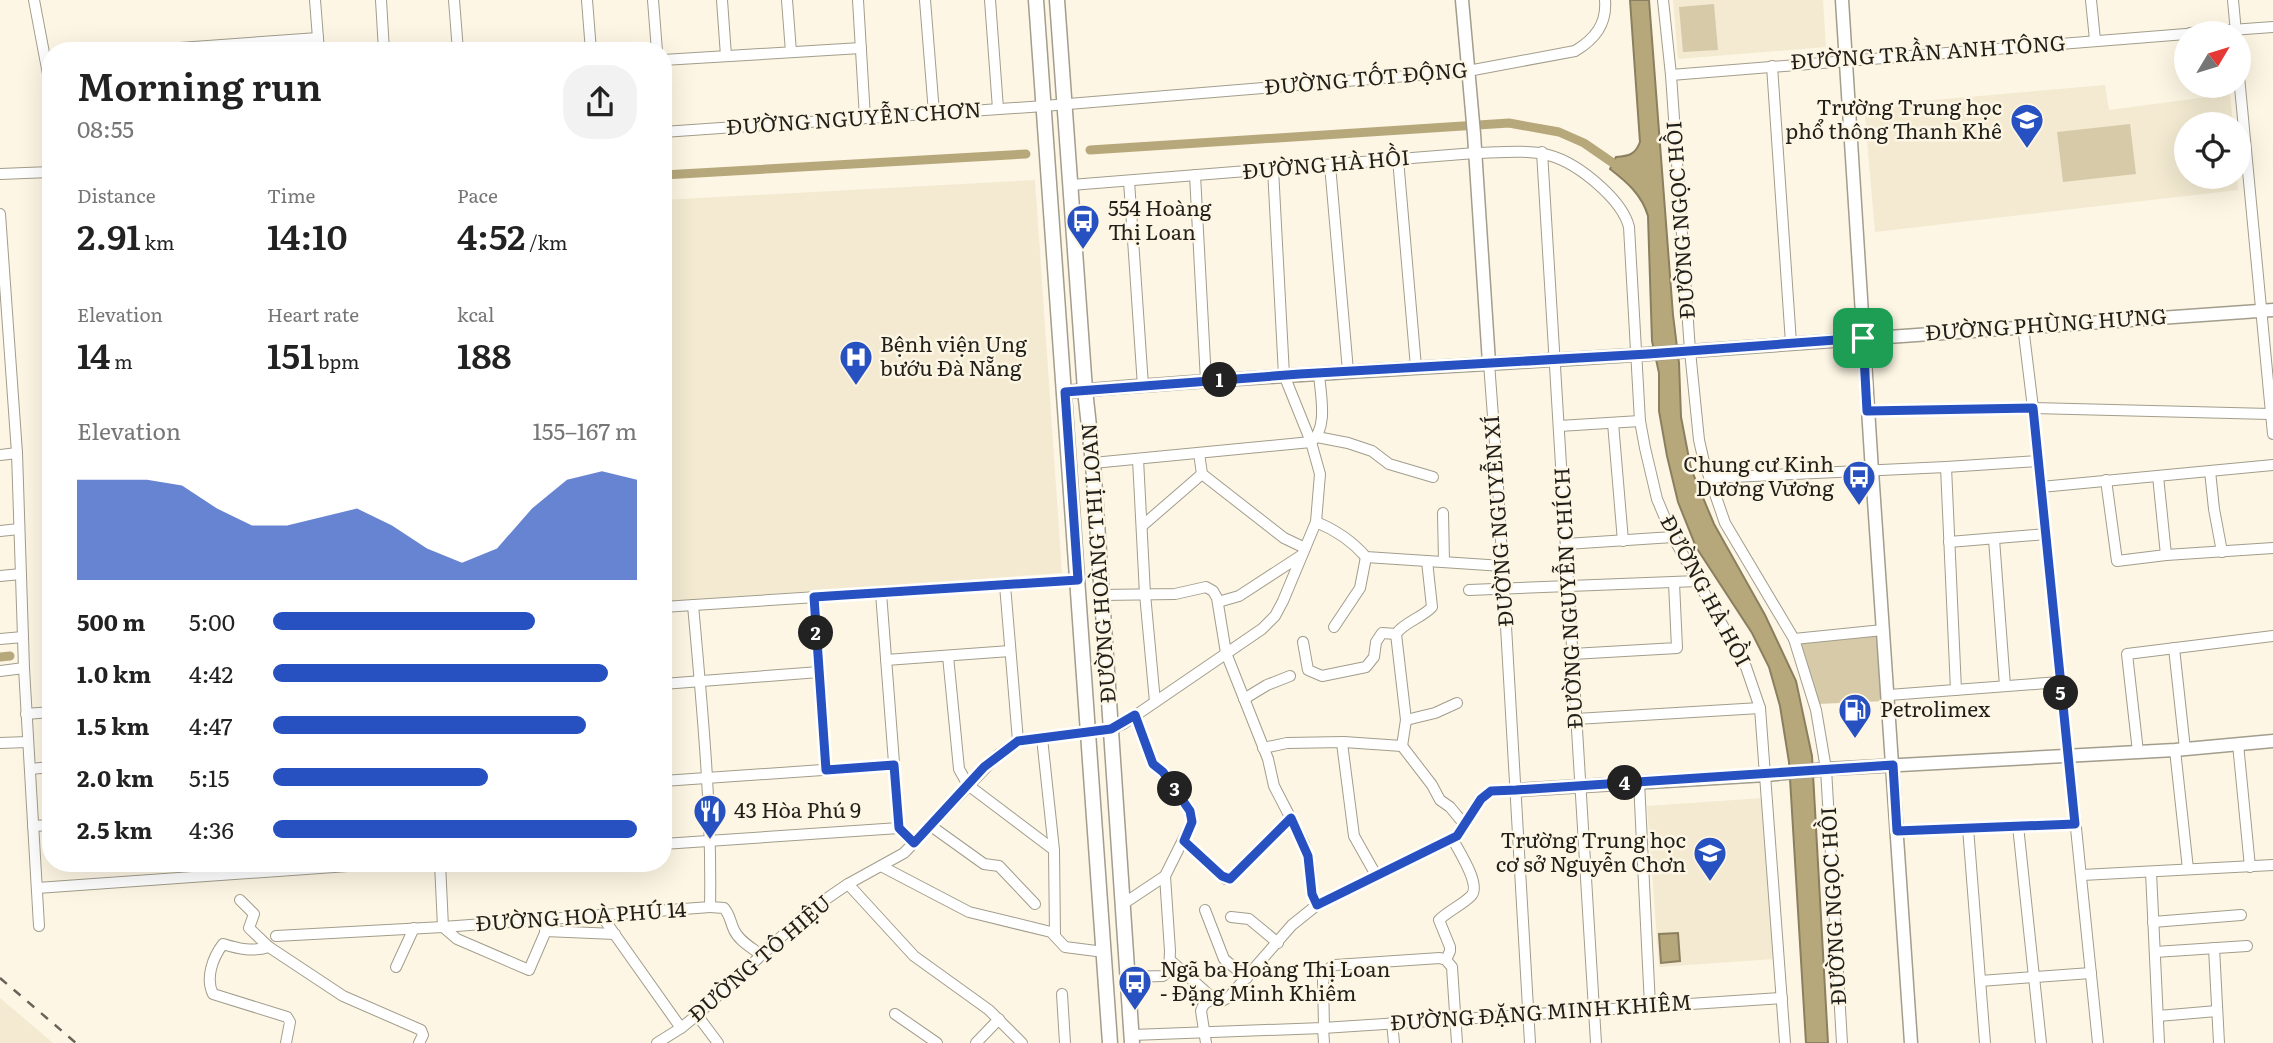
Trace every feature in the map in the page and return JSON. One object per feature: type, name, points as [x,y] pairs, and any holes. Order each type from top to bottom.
[{"type":"main road","name":"ĐƯỜNG HOÀNG THỊ LOAN","points":[[1036,0],[1110,1043]]},
{"type":"main road","name":"ĐƯỜNG HOÀNG THỊ LOAN","points":[[1057,0],[1085,390],[1093,463],[1132,1039]]},
{"type":"street","points":[[34,0],[44,42]]},
{"type":"street","points":[[315,0],[318,42]]},
{"type":"street","points":[[381,0],[383,42]]},
{"type":"street","points":[[454,0],[457,42]]},
{"type":"street","points":[[587,0],[590,42]]},
{"type":"street","points":[[653,0],[656,42]]},
{"type":"street","points":[[722,0],[726,56]]},
{"type":"street","points":[[787,0],[790,52]]},
{"type":"street","points":[[858,0],[865,118]]},
{"type":"street","points":[[925,0],[934,113]]},
{"type":"street","points":[[990,0],[998,109]]},
{"type":"street","name":"ĐƯỜNG NGUYỄN XÍ","points":[[1462,0],[1474,134],[1503,566],[1530,1043]]},
{"type":"street","name":"ĐƯỜNG TỐT ĐỘNG","points":[[1065,104],[1468,71],[1575,51],[1589,42],[1600,28],[1606,13],[1605,0]]},
{"type":"street","name":"ĐƯỜNG NGỌC HỒI","points":[[1663,0],[1671,75],[1685,351],[1699,440],[1725,523],[1794,639],[1810,688],[1822,770],[1842,1043]]},
{"type":"street","points":[[1842,0],[1867,411],[1889,695],[1911,1043]]},
{"type":"street","points":[[2091,0],[2095,40]]},
{"type":"street","points":[[2233,0],[2234,21]]},
{"type":"street","name":"ĐƯỜNG TRẦN ANH TÔNG","points":[[2251,30],[2273,27]]},
{"type":"street","name":"ĐƯỜNG TRẦN ANH TÔNG","points":[[1671,75],[2174,34]]},
{"type":"street","points":[[263,42],[318,38]]},
{"type":"street","points":[[672,59],[861,48]]},
{"type":"street","points":[[1772,66],[1791,343]]},
{"type":"street","points":[[2242,98],[2267,310],[2273,433]]},
{"type":"street","name":"ĐƯỜNG NGUYỄN CHƠN","points":[[672,131],[1065,104]]},
{"type":"street","name":"ĐƯỜNG HÀ HỒI","points":[[1071,185],[1475,153],[1542,152],[1562,158],[1593,180],[1613,199],[1627,220],[1642,354],[1640,421],[1657,499],[1673,537],[1746,667],[1760,708],[1786,1043]]},
{"type":"street","name":"ĐƯỜNG NGUYỄN CHÍCH","points":[[1542,152],[1596,1043]]},
{"type":"street","points":[[1398,159],[1416,367]]},
{"type":"street","points":[[1330,164],[1348,371]]},
{"type":"street","points":[[1005,585],[1018,741],[1111,729],[1262,629],[1275,616],[1316,522],[1320,474],[1314,439],[1284,375],[1273,169]]},
{"type":"street","points":[[0,174],[42,172]]},
{"type":"street","points":[[1195,176],[1206,381]]},
{"type":"street","points":[[1129,181],[1143,386]]},
{"type":"street","points":[[0,214],[3,319],[17,453],[26,714],[39,926]]},
{"type":"street","name":"ĐƯỜNG PHÙNG HƯNG","points":[[1065,392],[2267,310]]},
{"type":"street","points":[[2023,326],[2098,1043]]},
{"type":"street","points":[[1314,439],[1321,424],[1319,373]]},
{"type":"street","points":[[0,387],[12,386]]},
{"type":"street","points":[[1867,411],[2033,408],[2270,414]]},
{"type":"street","points":[[1559,426],[1640,421]]},
{"type":"street","points":[[1613,423],[1623,541]]},
{"type":"street","points":[[1093,463],[1314,439],[1372,451],[1389,464],[1433,477]]},
{"type":"street","points":[[0,455],[17,453]]},
{"type":"street","points":[[1199,453],[1202,474],[1304,551]]},
{"type":"street","points":[[1138,459],[1145,594],[1155,702]]},
{"type":"street","points":[[1710,478],[2037,461]]},
{"type":"street","points":[[2041,487],[2273,465]]},
{"type":"street","points":[[1946,467],[1956,690]]},
{"type":"street","points":[[2210,471],[2222,552]]},
{"type":"street","points":[[1142,526],[1202,474]]},
{"type":"street","points":[[2158,476],[2166,555]]},
{"type":"street","points":[[2106,481],[2117,561],[2273,548]]},
{"type":"street","points":[[1443,513],[1444,562]]},
{"type":"street","points":[[1316,522],[1333,529],[1366,557],[1503,566]]},
{"type":"street","points":[[0,531],[19,529]]},
{"type":"street","points":[[1949,542],[2046,534]]},
{"type":"street","points":[[1566,544],[1673,537]]},
{"type":"street","points":[[1994,539],[2006,686]]},
{"type":"street","points":[[1218,602],[1239,596],[1304,551]]},
{"type":"street","points":[[1334,627],[1360,588],[1366,557]]},
{"type":"street","points":[[1427,561],[1432,607],[1399,629],[1396,634],[1406,720],[1402,746],[1440,800],[1452,809],[1464,824]]},
{"type":"street","points":[[0,576],[21,574]]},
{"type":"street","points":[[672,606],[1078,580]]},
{"type":"street","points":[[1469,590],[1504,591],[1698,581]]},
{"type":"street","points":[[1572,654],[1676,648],[1674,583]]},
{"type":"street","points":[[1101,595],[1175,594],[1206,587],[1213,591],[1218,602],[1226,653],[1268,759],[1274,786],[1308,856],[1312,894],[1317,905]]},
{"type":"street","points":[[881,593],[899,828],[914,843]]},
{"type":"street","points":[[814,597],[826,770]]},
{"type":"street","name":"ĐƯỜNG HOÀ PHÚ 14","points":[[276,936],[443,927],[710,907],[708,778],[693,605]]},
{"type":"street","points":[[1794,639],[1883,630]]},
{"type":"street","points":[[1303,642],[1308,670],[1322,676],[1366,667],[1374,657],[1378,636],[1382,633],[1396,634]]},
{"type":"street","points":[[2138,752],[2127,654],[2273,636]]},
{"type":"street","points":[[0,639],[23,638]]},
{"type":"street","points":[[2174,648],[2188,869]]},
{"type":"street","points":[[886,660],[1010,651]]},
{"type":"street","points":[[948,656],[959,769],[968,785],[1054,849]]},
{"type":"street","points":[[0,671],[24,668]]},
{"type":"street","points":[[672,683],[819,672]]},
{"type":"street","points":[[1244,699],[1267,685],[1290,676]]},
{"type":"street","points":[[1889,695],[2060,682]]},
{"type":"street","points":[[1406,720],[1434,713],[1457,703]]},
{"type":"street","points":[[1576,719],[1760,708]]},
{"type":"street","points":[[26,714],[42,713]]},
{"type":"street","points":[[1123,904],[1165,876],[1192,822],[1190,811],[1163,772],[1153,764],[1135,715]]},
{"type":"street","points":[[1042,738],[1054,849],[1055,936]]},
{"type":"street","name":"ĐƯỜNG TÔ HIỆU","points":[[657,1043],[696,1015],[810,910],[848,884],[904,853],[998,755],[1018,741]]},
{"type":"street","points":[[1205,1037],[1201,1011],[1205,1003],[1225,1000],[1292,925],[1317,905],[1461,833],[1464,824],[1486,794],[1499,790],[2180,750],[2273,741]]},
{"type":"street","points":[[0,743],[28,742]]},
{"type":"street","points":[[1263,748],[1287,743],[1402,746]]},
{"type":"street","points":[[1342,743],[1354,836],[1376,875]]},
{"type":"street","points":[[2238,744],[2250,866]]},
{"type":"street","points":[[672,781],[894,765]]},
{"type":"street","points":[[30,769],[42,768]]},
{"type":"street","points":[[1639,782],[1650,1006]]},
{"type":"street","points":[[1184,841],[1222,876],[1230,879],[1291,818]]},
{"type":"street","points":[[1897,831],[2075,824]]},
{"type":"street","points":[[33,826],[42,826]]},
{"type":"street","points":[[931,826],[984,864],[1001,868],[1035,904]]},
{"type":"street","points":[[2018,826],[2041,1043]]},
{"type":"street","points":[[672,843],[899,828]]},
{"type":"street","points":[[1968,828],[1985,1043]]},
{"type":"street","points":[[1446,960],[1450,947],[1439,920],[1473,895],[1475,888],[1452,838]]},
{"type":"street","points":[[2082,875],[2273,865]]},
{"type":"street","points":[[881,866],[969,912],[1051,932],[1065,947],[1104,952]]},
{"type":"street","points":[[201,872],[201,876]]},
{"type":"street","points":[[37,888],[255,872]]},
{"type":"street","points":[[440,872],[443,927],[457,939],[529,970],[551,919]]},
{"type":"street","points":[[2151,872],[2159,1043]]},
{"type":"street","points":[[1128,977],[1163,976],[1169,971],[1171,961],[1165,876]]},
{"type":"street","points":[[848,884],[914,956],[975,999],[1022,1043]]},
{"type":"street","points":[[240,900],[254,914],[249,929],[269,947],[343,996],[421,1030],[423,1034],[419,1043]]},
{"type":"street","points":[[710,907],[724,908],[740,939],[761,955]]},
{"type":"street","points":[[1205,910],[1224,958],[1247,978]]},
{"type":"street","points":[[601,915],[681,1028]]},
{"type":"street","points":[[2153,922],[2241,915]]},
{"type":"street","points":[[1231,917],[1250,919],[1278,943]]},
{"type":"street","points":[[396,967],[414,928]]},
{"type":"street","points":[[545,930],[615,934]]},
{"type":"street","points":[[269,947],[258,950],[223,944],[216,954],[209,985],[213,994],[287,1017],[290,1022],[286,1043]]},
{"type":"street","points":[[2155,953],[2247,946]]},
{"type":"street","points":[[2214,948],[2219,1043]]},
{"type":"street","points":[[1446,960],[1452,967],[1457,1043]]},
{"type":"street","points":[[1324,1043],[1323,980],[1324,974],[1330,968],[1335,965],[1387,961],[1446,960]]},
{"type":"street","points":[[1171,961],[1215,1000]]},
{"type":"street","points":[[1980,981],[2091,973]]},
{"type":"street","points":[[1062,993],[1066,1043]]},
{"type":"street","name":"ĐƯỜNG ĐẶNG MINH KHIÊM","points":[[1132,1039],[1205,1037],[1392,1022],[1782,998]]},
{"type":"street","points":[[2158,1016],[2217,1012]]},
{"type":"street","points":[[895,1014],[937,1043]]},
{"type":"street","points":[[696,1015],[718,1043]]},
{"type":"street","points":[[976,1043],[999,1019]]},
{"type":"street","points":[[1392,1022],[1394,1043]]},
{"type":"shaded area","points":[[1630,0],[1649,0],[1679,363],[1681,417],[1691,469],[1714,524],[1765,615],[1796,681],[1812,756],[1828,1043],[1806,1043],[1789,762],[1780,706],[1769,667],[1752,633],[1696,547],[1678,502],[1659,411],[1659,373],[1652,341],[1648,216],[1633,190],[1610,169],[1616,157],[1631,154],[1640,142]]},
{"type":"shaded area","points":[[1673,0],[1823,0],[1826,47],[1678,59]]},
{"type":"shaded area","points":[[1714,4],[1718,50],[1683,52],[1679,7]]},
{"type":"shaded area","name":"Trường Trung học phổ thông Thanh Khê","points":[[2105,85],[2109,110],[2200,98],[2230,98],[2232,112],[2174,112],[2174,189],[2238,190],[1875,232],[1864,106]]},
{"type":"shaded area","points":[[2130,124],[2136,174],[2063,182],[2057,132]]},
{"type":"shaded area","name":"Bệnh viện Ung bướu Đà Nẵng","points":[[1035,180],[1062,573],[672,601],[672,200]]},
{"type":"shaded area","points":[[1883,630],[1885,701],[1818,704],[1794,639]]},
{"type":"shaded area","name":"Trường Trung học cơ sở Nguyễn Chơn","points":[[1762,798],[1774,959],[1659,967],[1647,806]]},
{"type":"shaded area","points":[[1678,933],[1680,961],[1661,963],[1659,934]]},
{"type":"shaded area","points":[[0,998],[53,1043],[0,1043]]},
{"type":"waterway","points":[[1090,150],[1509,123],[1559,132],[1584,143],[1613,163]]},
{"type":"waterway","points":[[672,174],[1026,154]]},
{"type":"waterway","points":[[0,657],[10,656]]},
{"type":"railway","points":[[0,978],[76,1043]]},
{"type":"place","name":"Trường Trung học phổ thông Thanh Khê","points":[[2027,150]]},
{"type":"place","name":"554 Hoàng Thị Loan","points":[[1083,251]]},
{"type":"place","name":"Bệnh viện Ung bướu Đà Nẵng","points":[[856,387]]},
{"type":"place","name":"Chung cư Kinh Dương Vương","points":[[1859,507]]},
{"type":"place","name":"Petrolimex","points":[[1855,740]]},
{"type":"place","name":"43 Hòa Phú 9","points":[[710,841]]},
{"type":"place","name":"Trường Trung học cơ sở Nguyễn Chơn","points":[[1710,883]]},
{"type":"place","name":"Ngã ba Hoàng Thị Loan - Đặng Minh Khiêm","points":[[1135,1012]]},
{"type":"route","points":[[1863,338],[1867,411],[2033,408],[2075,824],[1897,831],[1893,765],[1499,790],[1491,791],[1481,799],[1457,836],[1317,905],[1312,894],[1308,856],[1291,818],[1230,879],[1222,876],[1184,841],[1192,822],[1190,811],[1163,772],[1153,764],[1135,715],[1111,729],[1018,741],[984,767],[914,843],[899,828],[894,765],[826,770],[814,597],[1078,580],[1065,392],[1863,338]]}]
